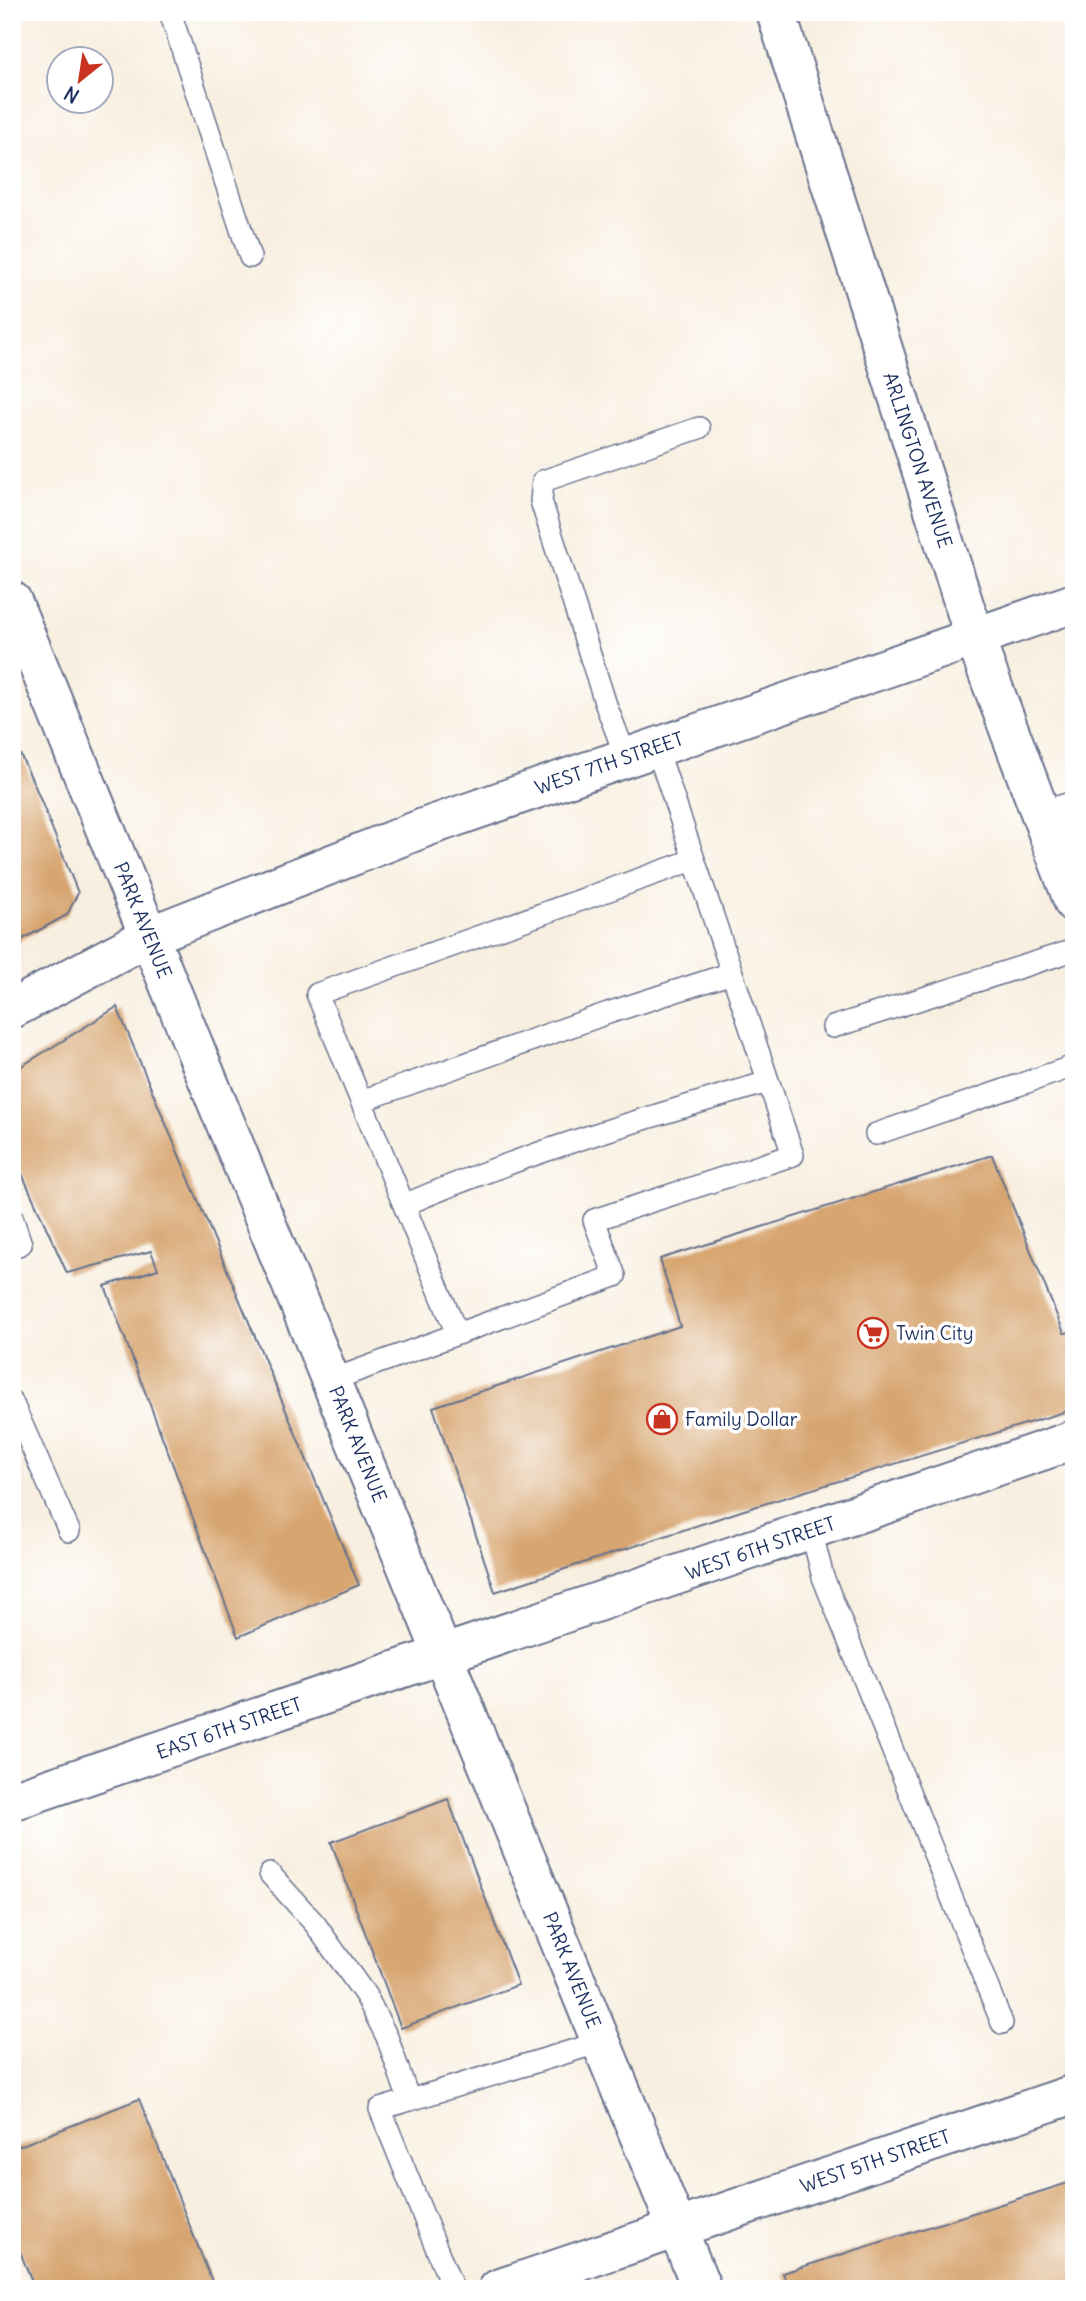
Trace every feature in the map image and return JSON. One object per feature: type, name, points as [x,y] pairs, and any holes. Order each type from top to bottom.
[{"type":"street","name":"ARLINGTON AVENUE","points":[[776,12],[974,636],[1057,807],[1074,903]]},
{"type":"street","name":"PARK AVENUE","points":[[12,601],[22,652],[149,936],[702,2289]]},
{"type":"street","name":"WEST 7TH STREET","points":[[12,1009],[149,936],[426,827],[1074,603]]},
{"type":"street","name":"WEST 6TH STREET","points":[[445,1656],[1074,1440]]},
{"type":"street","name":"EAST 6TH STREET","points":[[12,1801],[445,1656]]},
{"type":"street","name":"WEST 5TH STREET","points":[[498,2289],[1074,2094]]},
{"type":"lane","points":[[170,12],[250,257]]},
{"type":"lane","points":[[332,1380],[615,1276],[594,1220],[793,1155],[693,860],[641,751],[606,705],[541,501],[543,481],[699,428]]},
{"type":"lane","points":[[457,1334],[317,994],[693,860]]},
{"type":"lane","points":[[833,1027],[1074,950]]},
{"type":"lane","points":[[361,1101],[595,1018],[732,973]]},
{"type":"lane","points":[[876,1134],[1074,1066]]},
{"type":"lane","points":[[404,1205],[498,1167],[631,1122],[768,1082]]},
{"type":"lane","points":[[12,1217],[21,1244],[12,1247]]},
{"type":"lane","points":[[12,1402],[69,1531]]},
{"type":"lane","points":[[811,1530],[823,1577],[1002,2023]]},
{"type":"lane","points":[[270,1874],[315,1924],[366,1996],[387,2037],[409,2100]]},
{"type":"lane","points":[[453,2289],[380,2109],[601,2042]]},
{"type":"building","points":[[12,737],[78,893],[67,915],[12,945]]},
{"type":"building","points":[[117,1007],[359,1585],[238,1637],[105,1286],[158,1269],[151,1251],[67,1273],[12,1152],[12,1072]]},
{"type":"building","name":"Twin City","points":[[992,1155],[1064,1333],[1074,1332],[1074,1409],[741,1511],[495,1592],[433,1407],[680,1326],[660,1259]]},
{"type":"building","points":[[448,1799],[518,1985],[401,2028],[331,1842]]},
{"type":"building","points":[[139,2099],[215,2289],[35,2289],[16,2242],[12,2243],[12,2149]]},
{"type":"building","points":[[1074,2181],[1074,2289],[789,2289],[783,2273]]},
{"type":"place","name":"Twin City","points":[[873,1333]]},
{"type":"place","name":"Family Dollar","points":[[662,1419]]}]
